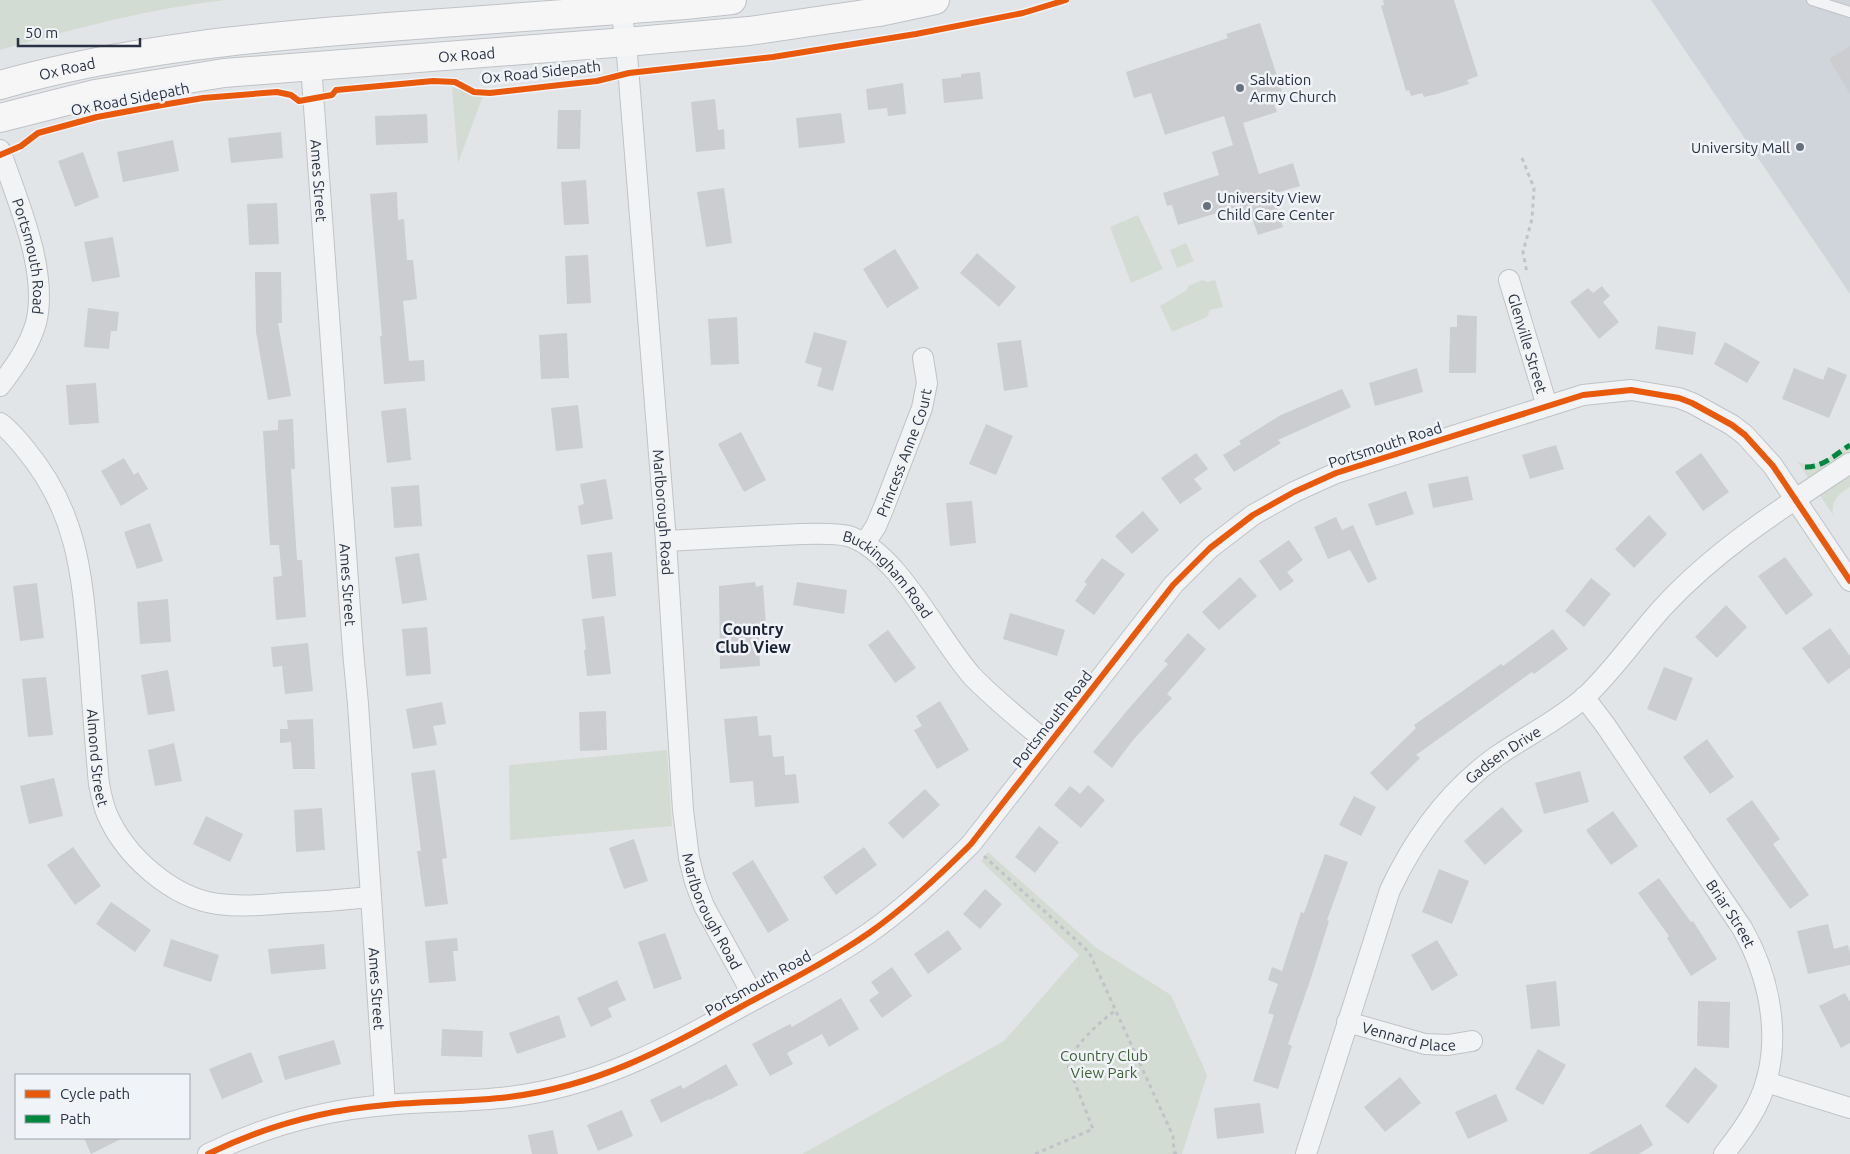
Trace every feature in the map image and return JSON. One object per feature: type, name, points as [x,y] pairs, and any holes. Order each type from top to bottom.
[{"type":"main road","name":"Ox Road","points":[[0,85],[60,69],[150,51],[226,41],[732,0]]},
{"type":"main road","name":"Ox Road","points":[[0,118],[95,94],[224,73],[749,31],[879,12],[935,0]]},
{"type":"street","name":"Marlborough Road","points":[[621,10],[626,42],[666,542],[683,810],[689,858],[704,906],[756,999]]},
{"type":"street","name":"Ames Street","points":[[311,65],[358,704],[385,1105]]},
{"type":"street","name":"Portsmouth Road","points":[[0,150],[36,257],[39,293],[36,323],[21,358],[0,386]]},
{"type":"street","name":"Glenville Street","points":[[1509,280],[1548,406]]},
{"type":"street","name":"Princess Anne Court","points":[[865,543],[876,526],[922,408],[926,383],[923,358]]},
{"type":"street","name":"Portsmouth Road","points":[[208,1154],[250,1136],[297,1120],[349,1109],[508,1097],[546,1091],[586,1081],[661,1051],[824,961],[869,933],[946,870],[970,844],[1173,585],[1210,548],[1253,515],[1294,492],[1336,473],[1583,395],[1631,390],[1679,398],[1732,425],[1745,435],[1773,466],[1850,581]]},
{"type":"street","name":"Almond Street","points":[[0,423],[8,428],[41,469],[58,498],[72,533],[84,591],[98,784],[106,813],[118,836],[153,874],[195,898],[216,904],[244,906],[371,897]]},
{"type":"street","name":"Gadsen Drive","points":[[1306,1154],[1390,890],[1404,860],[1424,828],[1477,771],[1537,732],[1584,697],[1609,672],[1665,605],[1709,562],[1757,525],[1850,463]]},
{"type":"street","name":"Buckingham Road","points":[[666,542],[803,534],[847,536],[865,543],[905,582],[950,648],[972,675],[996,700],[1049,744]]},
{"type":"street","name":"Briar Street","points":[[1584,697],[1612,734],[1737,920],[1753,946],[1765,978],[1771,1008],[1772,1043],[1766,1082],[1757,1106],[1742,1131],[1724,1154]]},
{"type":"street","name":"Vennard Place","points":[[1347,1022],[1425,1044],[1448,1045],[1472,1041]]},
{"type":"street","points":[[1766,1082],[1850,1108]]},
{"type":"lane","points":[[1812,0],[1850,12]]},
{"type":"path","points":[[1509,280],[1528,278],[1523,252],[1532,220],[1534,188],[1522,158]]},
{"type":"path","points":[[970,844],[1089,952],[1174,1136],[1174,1152],[1178,1154]]},
{"type":"path","points":[[1035,1154],[1094,1129],[1067,1063],[1074,1051],[1096,1024],[1116,1010]]},
{"type":"shaded area","name":"University Mall","points":[[1651,0],[1850,0],[1850,294]]},
{"type":"green space","points":[[0,0],[225,0],[112,20],[0,50]]},
{"type":"green space","points":[[452,87],[483,96],[458,163]]},
{"type":"green space","points":[[1138,215],[1163,269],[1131,283],[1110,227]]},
{"type":"green space","points":[[1186,243],[1194,261],[1177,268],[1170,250]]},
{"type":"green space","points":[[1202,280],[1208,282],[1215,280],[1223,307],[1210,310],[1207,317],[1172,332],[1160,306],[1187,290],[1188,286]]},
{"type":"green space","points":[[1850,442],[1850,487],[1842,492],[1835,501],[1833,515],[1797,461],[1804,464],[1818,463]]},
{"type":"green space","points":[[667,750],[672,826],[510,840],[509,765]]},
{"type":"green space","name":"Country Club View Park","points":[[988,852],[1095,947],[1171,995],[1207,1075],[1182,1154],[802,1154],[1004,1041],[1079,955],[981,861]]},
{"type":"building","points":[[1383,0],[1454,0],[1478,76],[1467,80],[1469,84],[1437,94],[1424,97],[1422,93],[1411,96],[1409,90],[1406,91],[1381,6],[1384,5]]},
{"type":"building","points":[[1260,23],[1285,101],[1274,104],[1277,112],[1243,123],[1259,174],[1293,163],[1300,186],[1273,194],[1283,227],[1258,235],[1250,212],[1243,214],[1240,206],[1178,225],[1172,205],[1167,206],[1163,193],[1219,175],[1212,152],[1233,145],[1224,116],[1165,135],[1151,93],[1134,98],[1126,72],[1228,38],[1226,34]]},
{"type":"building","points":[[1850,46],[1850,94],[1829,59]]},
{"type":"building","points":[[980,72],[983,99],[944,103],[942,79]]},
{"type":"building","points":[[903,83],[906,114],[888,116],[887,108],[868,110],[866,89]]},
{"type":"building","points":[[715,99],[718,130],[724,129],[725,149],[696,152],[691,102]]},
{"type":"building","points":[[558,110],[581,110],[580,149],[557,149]]},
{"type":"building","points":[[841,113],[845,143],[799,148],[796,118]]},
{"type":"building","points":[[427,114],[428,143],[376,145],[375,116]]},
{"type":"building","points":[[281,132],[283,158],[231,163],[228,138]]},
{"type":"building","points":[[173,140],[179,171],[123,182],[117,152]]},
{"type":"building","points":[[83,152],[99,197],[75,207],[58,161]]},
{"type":"building","points":[[586,180],[589,224],[564,225],[561,182]]},
{"type":"building","points":[[724,188],[732,243],[706,247],[697,192]]},
{"type":"building","points":[[397,192],[398,220],[404,219],[407,260],[413,260],[417,299],[403,301],[409,361],[424,360],[425,381],[384,384],[380,336],[382,336],[370,194]]},
{"type":"building","points":[[277,203],[279,244],[249,245],[247,204]]},
{"type":"building","points":[[113,237],[120,277],[92,282],[84,242]]},
{"type":"building","points":[[895,249],[919,288],[887,308],[863,269]]},
{"type":"building","points":[[977,253],[1016,287],[999,307],[960,273]]},
{"type":"building","points":[[588,255],[591,303],[567,304],[565,256]]},
{"type":"building","points":[[255,272],[281,272],[282,323],[278,323],[291,396],[268,400],[256,332]]},
{"type":"building","points":[[1602,286],[1610,296],[1603,302],[1619,322],[1599,339],[1570,302],[1588,288],[1593,293]]},
{"type":"building","points":[[88,308],[119,312],[117,331],[111,331],[109,349],[84,347]]},
{"type":"building","points":[[1457,315],[1477,316],[1476,373],[1449,373],[1450,327],[1457,327]]},
{"type":"building","points":[[737,317],[739,364],[711,365],[708,319]]},
{"type":"building","points":[[1658,326],[1696,332],[1693,355],[1655,349]]},
{"type":"building","points":[[814,332],[847,341],[833,391],[817,386],[822,368],[805,363]]},
{"type":"building","points":[[567,333],[569,378],[541,379],[539,335]]},
{"type":"building","points":[[1021,340],[1028,387],[1004,391],[997,343]]},
{"type":"building","points":[[1725,342],[1760,362],[1747,383],[1714,364]]},
{"type":"building","points":[[1828,367],[1847,375],[1829,418],[1782,399],[1794,368],[1823,380]]},
{"type":"building","points":[[1417,368],[1423,392],[1375,406],[1369,383]]},
{"type":"building","points":[[96,383],[99,423],[69,425],[66,385]]},
{"type":"building","points":[[1342,389],[1351,407],[1278,440],[1281,443],[1234,472],[1223,455],[1241,444],[1239,441],[1281,415]]},
{"type":"building","points":[[578,405],[583,448],[556,451],[551,408]]},
{"type":"building","points":[[406,408],[411,460],[387,463],[381,411]]},
{"type":"building","points":[[293,419],[295,469],[291,469],[297,560],[302,560],[306,617],[276,620],[273,577],[282,576],[279,545],[270,545],[263,431],[278,430],[278,420]]},
{"type":"building","points":[[986,424],[1013,436],[996,475],[969,464]]},
{"type":"building","points":[[741,432],[766,480],[744,492],[718,444]]},
{"type":"building","points":[[1556,445],[1564,469],[1530,479],[1522,455]]},
{"type":"building","points":[[1196,453],[1208,469],[1194,479],[1202,489],[1180,504],[1161,478]]},
{"type":"building","points":[[1701,453],[1729,492],[1703,511],[1675,472]]},
{"type":"building","points":[[124,458],[134,475],[138,472],[148,489],[121,506],[101,471]]},
{"type":"building","points":[[1468,476],[1473,500],[1433,508],[1428,484]]},
{"type":"building","points":[[606,479],[613,519],[581,525],[578,506],[584,504],[580,484]]},
{"type":"building","points":[[419,485],[422,526],[394,528],[391,487]]},
{"type":"building","points":[[1406,491],[1414,514],[1376,526],[1368,504]]},
{"type":"building","points":[[972,501],[976,543],[950,546],[946,503]]},
{"type":"building","points":[[1143,511],[1159,530],[1132,554],[1115,536]]},
{"type":"building","points":[[1649,515],[1667,534],[1634,568],[1615,549]]},
{"type":"building","points":[[1336,517],[1342,530],[1353,525],[1377,579],[1368,583],[1350,550],[1328,559],[1314,527]]},
{"type":"building","points":[[150,523],[163,561],[137,569],[124,532]]},
{"type":"building","points":[[1289,540],[1303,560],[1287,572],[1294,581],[1280,591],[1259,561]]},
{"type":"building","points":[[612,552],[616,596],[592,599],[587,555]]},
{"type":"building","points":[[419,553],[427,600],[402,604],[395,557]]},
{"type":"building","points":[[1785,557],[1813,595],[1786,615],[1758,576]]},
{"type":"building","points":[[1102,558],[1125,574],[1094,615],[1075,601],[1087,584],[1084,582]]},
{"type":"building","points":[[1240,577],[1257,596],[1219,630],[1202,612]]},
{"type":"building","points":[[1591,578],[1611,594],[1584,627],[1565,611]]},
{"type":"building","points":[[755,582],[756,587],[763,585],[766,625],[758,625],[760,666],[720,669],[719,586]]},
{"type":"building","points":[[797,582],[847,590],[844,614],[793,605]]},
{"type":"building","points":[[37,583],[44,638],[20,641],[13,586]]},
{"type":"building","points":[[168,599],[171,642],[140,644],[137,602]]},
{"type":"building","points":[[1726,605],[1747,627],[1717,658],[1695,637]]},
{"type":"building","points":[[1010,613],[1065,630],[1057,656],[1003,639]]},
{"type":"building","points":[[604,616],[611,674],[587,676],[582,619]]},
{"type":"building","points":[[427,627],[431,674],[406,676],[402,629]]},
{"type":"building","points":[[1830,628],[1850,656],[1850,668],[1828,684],[1802,648]]},
{"type":"building","points":[[1553,629],[1568,649],[1534,674],[1532,672],[1416,755],[1420,758],[1387,791],[1370,773],[1416,728],[1414,725],[1501,664],[1503,666]]},
{"type":"building","points":[[888,630],[916,668],[895,683],[868,645]]},
{"type":"building","points":[[1188,633],[1206,649],[1167,694],[1172,698],[1133,740],[1112,768],[1093,752],[1168,664],[1164,661]]},
{"type":"building","points":[[308,643],[313,691],[285,694],[282,666],[273,667],[271,647]]},
{"type":"building","points":[[1664,667],[1693,678],[1676,721],[1647,709]]},
{"type":"building","points":[[168,670],[175,711],[148,715],[141,675]]},
{"type":"building","points":[[46,677],[53,735],[28,737],[22,679]]},
{"type":"building","points":[[940,701],[969,750],[937,769],[914,730],[922,726],[916,716]]},
{"type":"building","points":[[442,702],[446,724],[433,726],[437,745],[413,749],[406,709]]},
{"type":"building","points":[[606,711],[607,750],[580,751],[579,712]]},
{"type":"building","points":[[757,716],[759,736],[771,735],[773,757],[784,756],[785,775],[796,774],[799,803],[755,807],[753,781],[730,783],[724,719]]},
{"type":"building","points":[[313,719],[315,769],[293,769],[291,742],[280,743],[280,729],[288,729],[287,720]]},
{"type":"building","points":[[1707,739],[1734,777],[1710,794],[1683,757]]},
{"type":"building","points":[[174,743],[182,781],[155,786],[148,750]]},
{"type":"building","points":[[435,770],[447,858],[442,859],[448,904],[425,907],[417,851],[421,851],[411,773]]},
{"type":"building","points":[[1580,771],[1589,802],[1544,814],[1535,783]]},
{"type":"building","points":[[54,778],[63,816],[29,824],[20,786]]},
{"type":"building","points":[[1088,785],[1105,800],[1081,828],[1054,805],[1070,786],[1080,794]]},
{"type":"building","points":[[925,789],[940,805],[903,839],[888,823]]},
{"type":"building","points":[[1354,796],[1376,807],[1361,836],[1339,825]]},
{"type":"building","points":[[1752,800],[1780,839],[1773,844],[1809,895],[1790,909],[1726,819]]},
{"type":"building","points":[[1502,807],[1523,831],[1485,865],[1464,841]]},
{"type":"building","points":[[322,808],[325,850],[296,852],[294,810]]},
{"type":"building","points":[[1613,811],[1638,846],[1611,865],[1586,830]]},
{"type":"building","points":[[206,816],[243,834],[230,862],[193,844]]},
{"type":"building","points":[[1039,826],[1059,842],[1035,873],[1015,857]]},
{"type":"building","points":[[634,839],[648,881],[624,889],[609,848]]},
{"type":"building","points":[[73,847],[101,886],[75,905],[47,865]]},
{"type":"building","points":[[864,847],[877,865],[836,895],[823,877]]},
{"type":"building","points":[[1325,854],[1348,862],[1327,920],[1329,921],[1288,1044],[1292,1046],[1278,1089],[1253,1081],[1274,1015],[1268,1013],[1278,984],[1268,980],[1272,967],[1282,971],[1301,912],[1304,913]]},
{"type":"building","points":[[753,860],[789,920],[768,933],[732,873]]},
{"type":"building","points":[[1439,869],[1469,881],[1452,924],[1422,912]]},
{"type":"building","points":[[1659,878],[1691,922],[1693,921],[1717,959],[1691,976],[1667,938],[1669,936],[1638,893]]},
{"type":"building","points":[[985,889],[1002,904],[980,929],[963,914]]},
{"type":"building","points":[[111,902],[151,930],[135,952],[96,924]]},
{"type":"building","points":[[1828,924],[1834,949],[1848,945],[1850,965],[1808,974],[1797,931]]},
{"type":"building","points":[[948,930],[962,949],[928,974],[914,954]]},
{"type":"building","points":[[665,933],[682,979],[654,989],[638,942]]},
{"type":"building","points":[[457,938],[458,951],[453,951],[456,981],[429,983],[425,941]]},
{"type":"building","points":[[171,939],[219,955],[211,982],[163,966]]},
{"type":"building","points":[[1437,940],[1458,975],[1432,991],[1411,955]]},
{"type":"building","points":[[324,944],[326,969],[271,974],[268,949]]},
{"type":"building","points":[[892,967],[912,996],[882,1018],[869,1000],[879,993],[871,982]]},
{"type":"building","points":[[617,980],[626,1000],[608,1008],[612,1017],[591,1027],[577,998]]},
{"type":"building","points":[[1556,981],[1560,1026],[1531,1029],[1526,985]]},
{"type":"building","points":[[1845,993],[1850,1002],[1850,1043],[1841,1048],[1819,1006]]},
{"type":"building","points":[[841,998],[859,1029],[829,1047],[822,1034],[787,1053],[793,1064],[770,1076],[752,1044],[790,1024],[792,1027]]},
{"type":"building","points":[[1698,1001],[1730,1002],[1729,1048],[1697,1046]]},
{"type":"building","points":[[559,1015],[566,1037],[517,1054],[509,1033]]},
{"type":"building","points":[[442,1029],[483,1031],[482,1057],[441,1056]]},
{"type":"building","points":[[334,1040],[341,1064],[285,1080],[278,1056]]},
{"type":"building","points":[[1538,1049],[1566,1065],[1543,1105],[1515,1089]]},
{"type":"building","points":[[251,1052],[263,1082],[222,1099],[209,1069]]},
{"type":"building","points":[[726,1064],[738,1085],[661,1123],[650,1100],[681,1085],[683,1089]]},
{"type":"building","points":[[1695,1067],[1718,1086],[1688,1124],[1665,1106]]},
{"type":"building","points":[[1400,1077],[1421,1103],[1385,1132],[1364,1107]]},
{"type":"building","points":[[1496,1094],[1508,1121],[1468,1139],[1455,1112]]},
{"type":"building","points":[[1260,1103],[1264,1133],[1217,1139],[1214,1108]]},
{"type":"building","points":[[622,1110],[633,1136],[598,1151],[587,1125]]},
{"type":"building","points":[[1641,1124],[1653,1145],[1639,1154],[1588,1154]]},
{"type":"building","points":[[553,1130],[558,1154],[532,1154],[528,1135]]},
{"type":"building","points":[[84,1139],[121,1139],[91,1154]]},
{"type":"marked path","points":[[1805,467],[1823,463],[1850,445]]},
{"type":"cycle path","name":"Ox Road Sidepath","points":[[0,155],[21,146],[38,133],[97,117],[203,98],[277,92],[291,95],[299,101],[332,95],[336,90],[433,81],[455,82],[474,92],[490,93],[597,81],[629,73],[773,57],[916,34],[1023,13],[1066,0]]},
{"type":"cycle path","points":[[208,1154],[272,1128],[340,1111],[363,1107],[509,1097],[571,1085],[628,1065],[682,1039],[837,954],[896,913],[971,844],[1173,585],[1210,548],[1253,515],[1294,492],[1336,473],[1583,395],[1631,390],[1679,398],[1732,425],[1745,435],[1773,466],[1850,581]]},
{"type":"place","name":"Salvation Army Church","points":[[1240,88]]},
{"type":"place","name":"University Mall","points":[[1800,147]]},
{"type":"place","name":"University View Child Care Center","points":[[1207,206]]},
{"type":"district","name":"Country Club View","points":[[753,638]]}]
